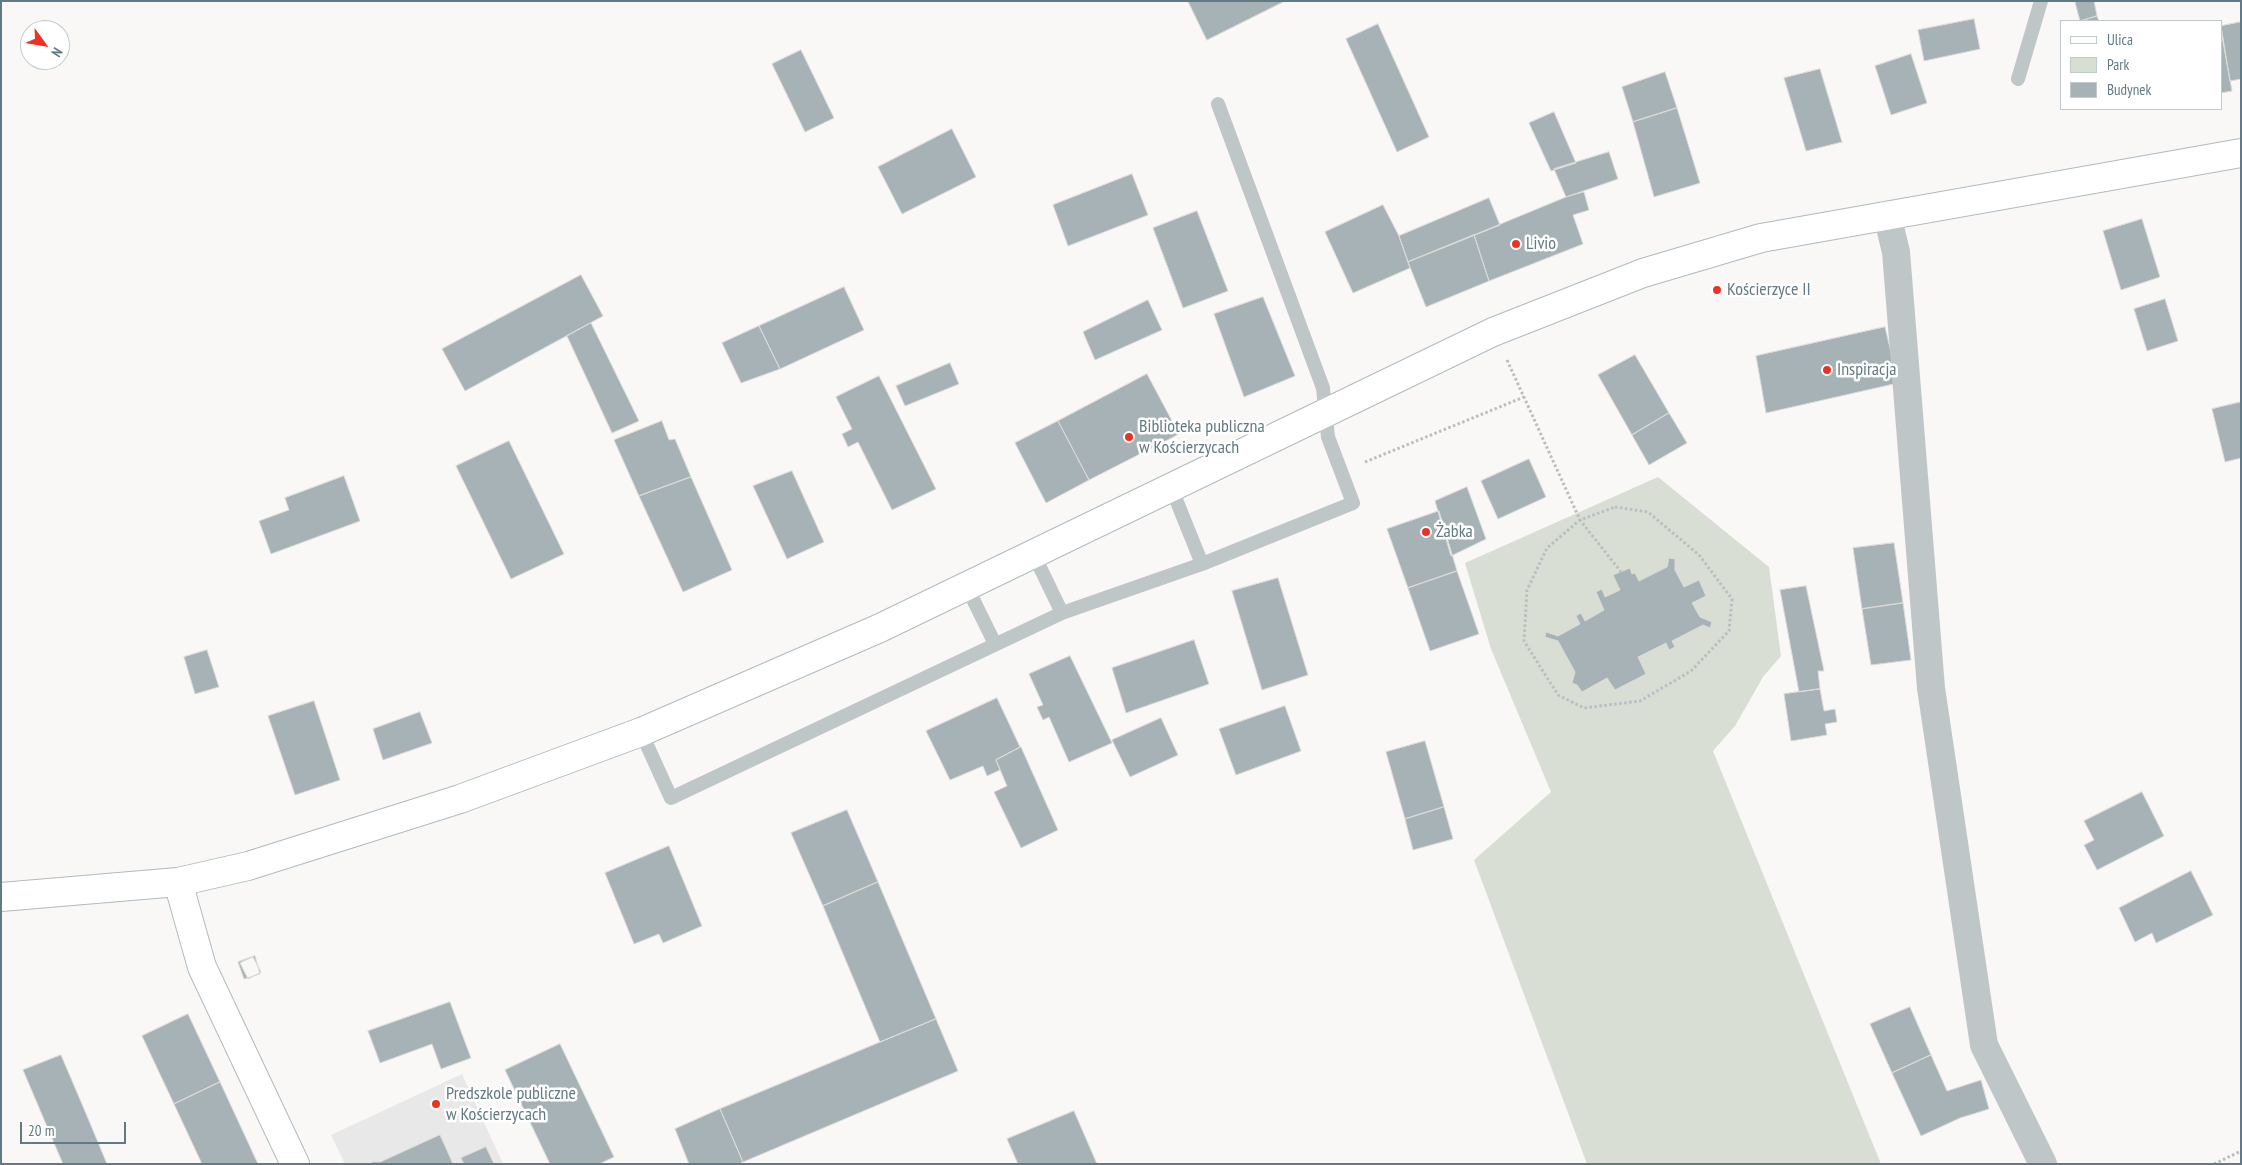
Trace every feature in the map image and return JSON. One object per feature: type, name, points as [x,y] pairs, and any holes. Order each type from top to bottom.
[{"type":"main road","points":[[1,897],[178,882],[248,866],[460,799],[641,732],[880,628],[1493,332],[1643,273],[1761,238],[2241,153]]},
{"type":"main road","points":[[178,882],[202,967],[295,1164]]},
{"type":"street","points":[[1887,215],[1896,252],[1930,688],[1984,1045],[2043,1164]]},
{"type":"lane","points":[[2018,79],[2041,1]]},
{"type":"lane","points":[[641,732],[671,798],[994,644],[1062,614],[1202,564],[1353,503],[1328,437],[1323,388],[1218,104]]},
{"type":"lane","points":[[1171,487],[1202,564]]},
{"type":"lane","points":[[1034,555],[1062,614]]},
{"type":"lane","points":[[967,587],[994,644]]},
{"type":"path","points":[[1504,353],[1580,520],[1621,572]]},
{"type":"path","points":[[1342,472],[1524,397]]},
{"type":"path","points":[[1615,507],[1648,512],[1699,555],[1732,599],[1729,631],[1691,671],[1640,701],[1584,708],[1558,695],[1524,641],[1527,590],[1547,548],[1580,520],[1615,507]]},
{"type":"path","points":[[2214,1164],[2241,1151]]},
{"type":"shaded area","name":"Predszkole publiczne w Kościerzycach","points":[[462,1074],[503,1164],[345,1164],[331,1135]]},
{"type":"green space","points":[[1658,477],[1769,567],[1781,656],[1763,677],[1735,726],[1713,751],[1881,1164],[1587,1164],[1474,860],[1551,792],[1491,649],[1465,563]]},
{"type":"building","points":[[1188,1],[1285,1],[1207,40]]},
{"type":"building","points":[[2094,1],[2097,16],[2080,20],[2075,2]]},
{"type":"building","points":[[2097,16],[2099,20],[2083,20]]},
{"type":"building","points":[[1974,19],[1980,49],[1924,61],[1918,30]]},
{"type":"building","points":[[2241,22],[2241,79],[2230,81],[2222,26]]},
{"type":"building","points":[[1378,24],[1429,137],[1397,152],[1346,39]]},
{"type":"building","points":[[2222,36],[2232,91],[2222,93]]},
{"type":"building","points":[[801,50],[834,118],[805,132],[772,64]]},
{"type":"building","points":[[1911,54],[1927,103],[1891,115],[1875,66]]},
{"type":"building","points":[[1820,69],[1842,142],[1806,151],[1784,78]]},
{"type":"building","points":[[1665,72],[1677,108],[1633,122],[1622,87]]},
{"type":"building","points":[[1677,108],[1700,183],[1654,197],[1633,122]]},
{"type":"building","points":[[1554,112],[1576,163],[1551,171],[1529,123]]},
{"type":"building","points":[[952,129],[976,177],[902,214],[878,167]]},
{"type":"building","points":[[1609,152],[1618,179],[1566,197],[1554,169]]},
{"type":"building","points":[[1132,174],[1148,215],[1068,246],[1053,205]]},
{"type":"building","points":[[1584,192],[1589,210],[1573,215],[1583,244],[1489,281],[1474,235],[1566,197]]},
{"type":"building","points":[[1489,198],[1500,225],[1408,262],[1399,236]]},
{"type":"building","points":[[1383,205],[1399,236],[1410,268],[1353,293],[1325,232]]},
{"type":"building","points":[[1197,211],[1228,291],[1183,308],[1153,228]]},
{"type":"building","points":[[2142,219],[2160,277],[2121,290],[2103,231]]},
{"type":"building","points":[[1474,235],[1489,281],[1426,307],[1408,262]]},
{"type":"building","points":[[581,275],[603,316],[465,391],[442,349]]},
{"type":"building","points":[[844,287],[864,330],[780,369],[759,326]]},
{"type":"building","points":[[1263,297],[1295,376],[1244,397],[1214,314]]},
{"type":"building","points":[[2165,299],[2178,341],[2147,351],[2134,309]]},
{"type":"building","points":[[1148,300],[1162,330],[1095,360],[1083,332]]},
{"type":"building","points":[[591,323],[639,421],[612,433],[567,336]]},
{"type":"building","points":[[759,326],[780,369],[741,383],[722,343]]},
{"type":"building","name":"Inspiracja","points":[[1885,327],[1898,383],[1766,413],[1756,356]]},
{"type":"building","points":[[1635,355],[1669,413],[1632,435],[1598,375]]},
{"type":"building","points":[[950,363],[959,384],[905,406],[896,386]]},
{"type":"building","points":[[1147,374],[1179,434],[1089,480],[1058,421]]},
{"type":"building","points":[[879,376],[936,489],[892,510],[858,442],[848,447],[842,434],[852,429],[836,397]]},
{"type":"building","points":[[2241,402],[2241,458],[2225,462],[2212,409]]},
{"type":"building","points":[[1669,413],[1687,443],[1649,465],[1632,435]]},
{"type":"building","points":[[662,421],[669,440],[675,439],[691,477],[639,496],[614,440]]},
{"type":"building","points":[[1058,421],[1089,480],[1046,503],[1015,443]]},
{"type":"building","points":[[509,441],[564,554],[511,579],[456,466]]},
{"type":"building","points":[[1529,459],[1546,497],[1498,519],[1481,481]]},
{"type":"building","points":[[792,471],[824,542],[787,559],[753,486]]},
{"type":"building","points":[[344,476],[360,521],[271,554],[259,521],[289,510],[285,498]]},
{"type":"building","points":[[691,477],[732,570],[683,592],[639,496]]},
{"type":"building","points":[[1467,487],[1486,539],[1451,556],[1435,501]]},
{"type":"building","points":[[1439,511],[1457,571],[1408,588],[1387,529]]},
{"type":"building","points":[[1894,543],[1903,603],[1862,609],[1853,548]]},
{"type":"building","points":[[1669,558],[1675,559],[1675,570],[1684,587],[1699,580],[1706,596],[1692,603],[1700,617],[1712,622],[1710,628],[1703,625],[1672,641],[1675,647],[1669,650],[1666,643],[1638,657],[1646,674],[1615,690],[1607,678],[1582,692],[1577,685],[1572,683],[1575,672],[1558,641],[1545,637],[1546,632],[1558,636],[1580,624],[1576,616],[1581,613],[1585,621],[1604,610],[1596,592],[1602,589],[1605,597],[1620,590],[1613,575],[1630,568],[1632,574],[1635,573],[1639,581],[1667,567]]},
{"type":"building","points":[[1457,571],[1479,634],[1430,651],[1408,588]]},
{"type":"building","points":[[1278,578],[1308,675],[1262,690],[1232,591]]},
{"type":"building","points":[[1806,586],[1824,671],[1818,671],[1820,689],[1799,692],[1780,590]]},
{"type":"building","points":[[1903,603],[1911,660],[1871,665],[1862,609]]},
{"type":"building","points":[[1194,640],[1209,684],[1126,713],[1112,668]]},
{"type":"building","points":[[207,650],[219,687],[195,694],[184,657]]},
{"type":"building","points":[[1070,656],[1112,743],[1069,762],[1049,717],[1043,720],[1037,707],[1043,705],[1029,674]]},
{"type":"building","points":[[1820,689],[1824,711],[1835,709],[1837,722],[1825,724],[1827,735],[1791,741],[1784,694]]},
{"type":"building","points":[[997,698],[1020,747],[996,760],[1000,770],[987,776],[983,766],[950,780],[926,731]]},
{"type":"building","points":[[314,701],[340,780],[295,795],[268,716]]},
{"type":"building","points":[[1285,706],[1301,751],[1236,775],[1219,729]]},
{"type":"building","points":[[420,712],[432,743],[383,760],[373,729]]},
{"type":"building","points":[[1161,718],[1178,755],[1130,777],[1112,740]]},
{"type":"building","points":[[1425,741],[1444,807],[1405,819],[1386,752]]},
{"type":"building","points":[[1021,747],[1058,830],[1021,848],[994,792],[1007,786],[996,760]]},
{"type":"building","points":[[2142,792],[2164,836],[2097,870],[2084,845],[2094,840],[2084,821]]},
{"type":"building","points":[[1444,807],[1453,839],[1413,850],[1405,819]]},
{"type":"building","points":[[847,810],[878,882],[823,906],[791,833]]},
{"type":"building","points":[[669,846],[702,926],[663,943],[659,934],[634,944],[605,873]]},
{"type":"building","points":[[2191,871],[2213,915],[2156,943],[2152,933],[2135,942],[2119,908]]},
{"type":"building","points":[[878,882],[936,1019],[880,1042],[823,906]]},
{"type":"building","points":[[255,956],[260,974],[244,979],[238,962]]},
{"type":"building","points":[[253,957],[261,972],[248,979],[240,963]]},
{"type":"building","points":[[450,1002],[471,1058],[441,1069],[432,1044],[380,1063],[368,1031]]},
{"type":"building","points":[[1910,1007],[1931,1055],[1892,1073],[1870,1024]]},
{"type":"building","points":[[188,1014],[220,1082],[174,1104],[142,1036]]},
{"type":"building","points":[[936,1019],[958,1071],[743,1162],[720,1109]]},
{"type":"building","points":[[560,1044],[614,1157],[599,1164],[550,1164],[505,1070]]},
{"type":"building","points":[[61,1055],[107,1164],[63,1164],[23,1070]]},
{"type":"building","points":[[1931,1055],[1947,1091],[1981,1080],[1989,1109],[1960,1118],[1921,1136],[1892,1073]]},
{"type":"building","points":[[220,1082],[258,1164],[202,1164],[174,1104]]},
{"type":"building","points":[[720,1109],[743,1162],[739,1164],[689,1164],[675,1129]]},
{"type":"building","points":[[1074,1111],[1097,1164],[1018,1164],[1007,1139]]},
{"type":"building","points":[[440,1135],[453,1164],[370,1164],[372,1162],[380,1162]]},
{"type":"building","points":[[486,1147],[494,1164],[464,1164],[461,1158]]},
{"type":"place","name":"Livio","points":[[1516,244]]},
{"type":"place","name":"Kościerzyce II","points":[[1717,290]]},
{"type":"place","name":"Inspiracja","points":[[1827,370]]},
{"type":"place","name":"Biblioteka publiczna w Kościerzycach","points":[[1129,437]]},
{"type":"place","name":"Żabka","points":[[1426,532]]},
{"type":"place","name":"Predszkole publiczne w Kościerzycach","points":[[436,1104]]}]
